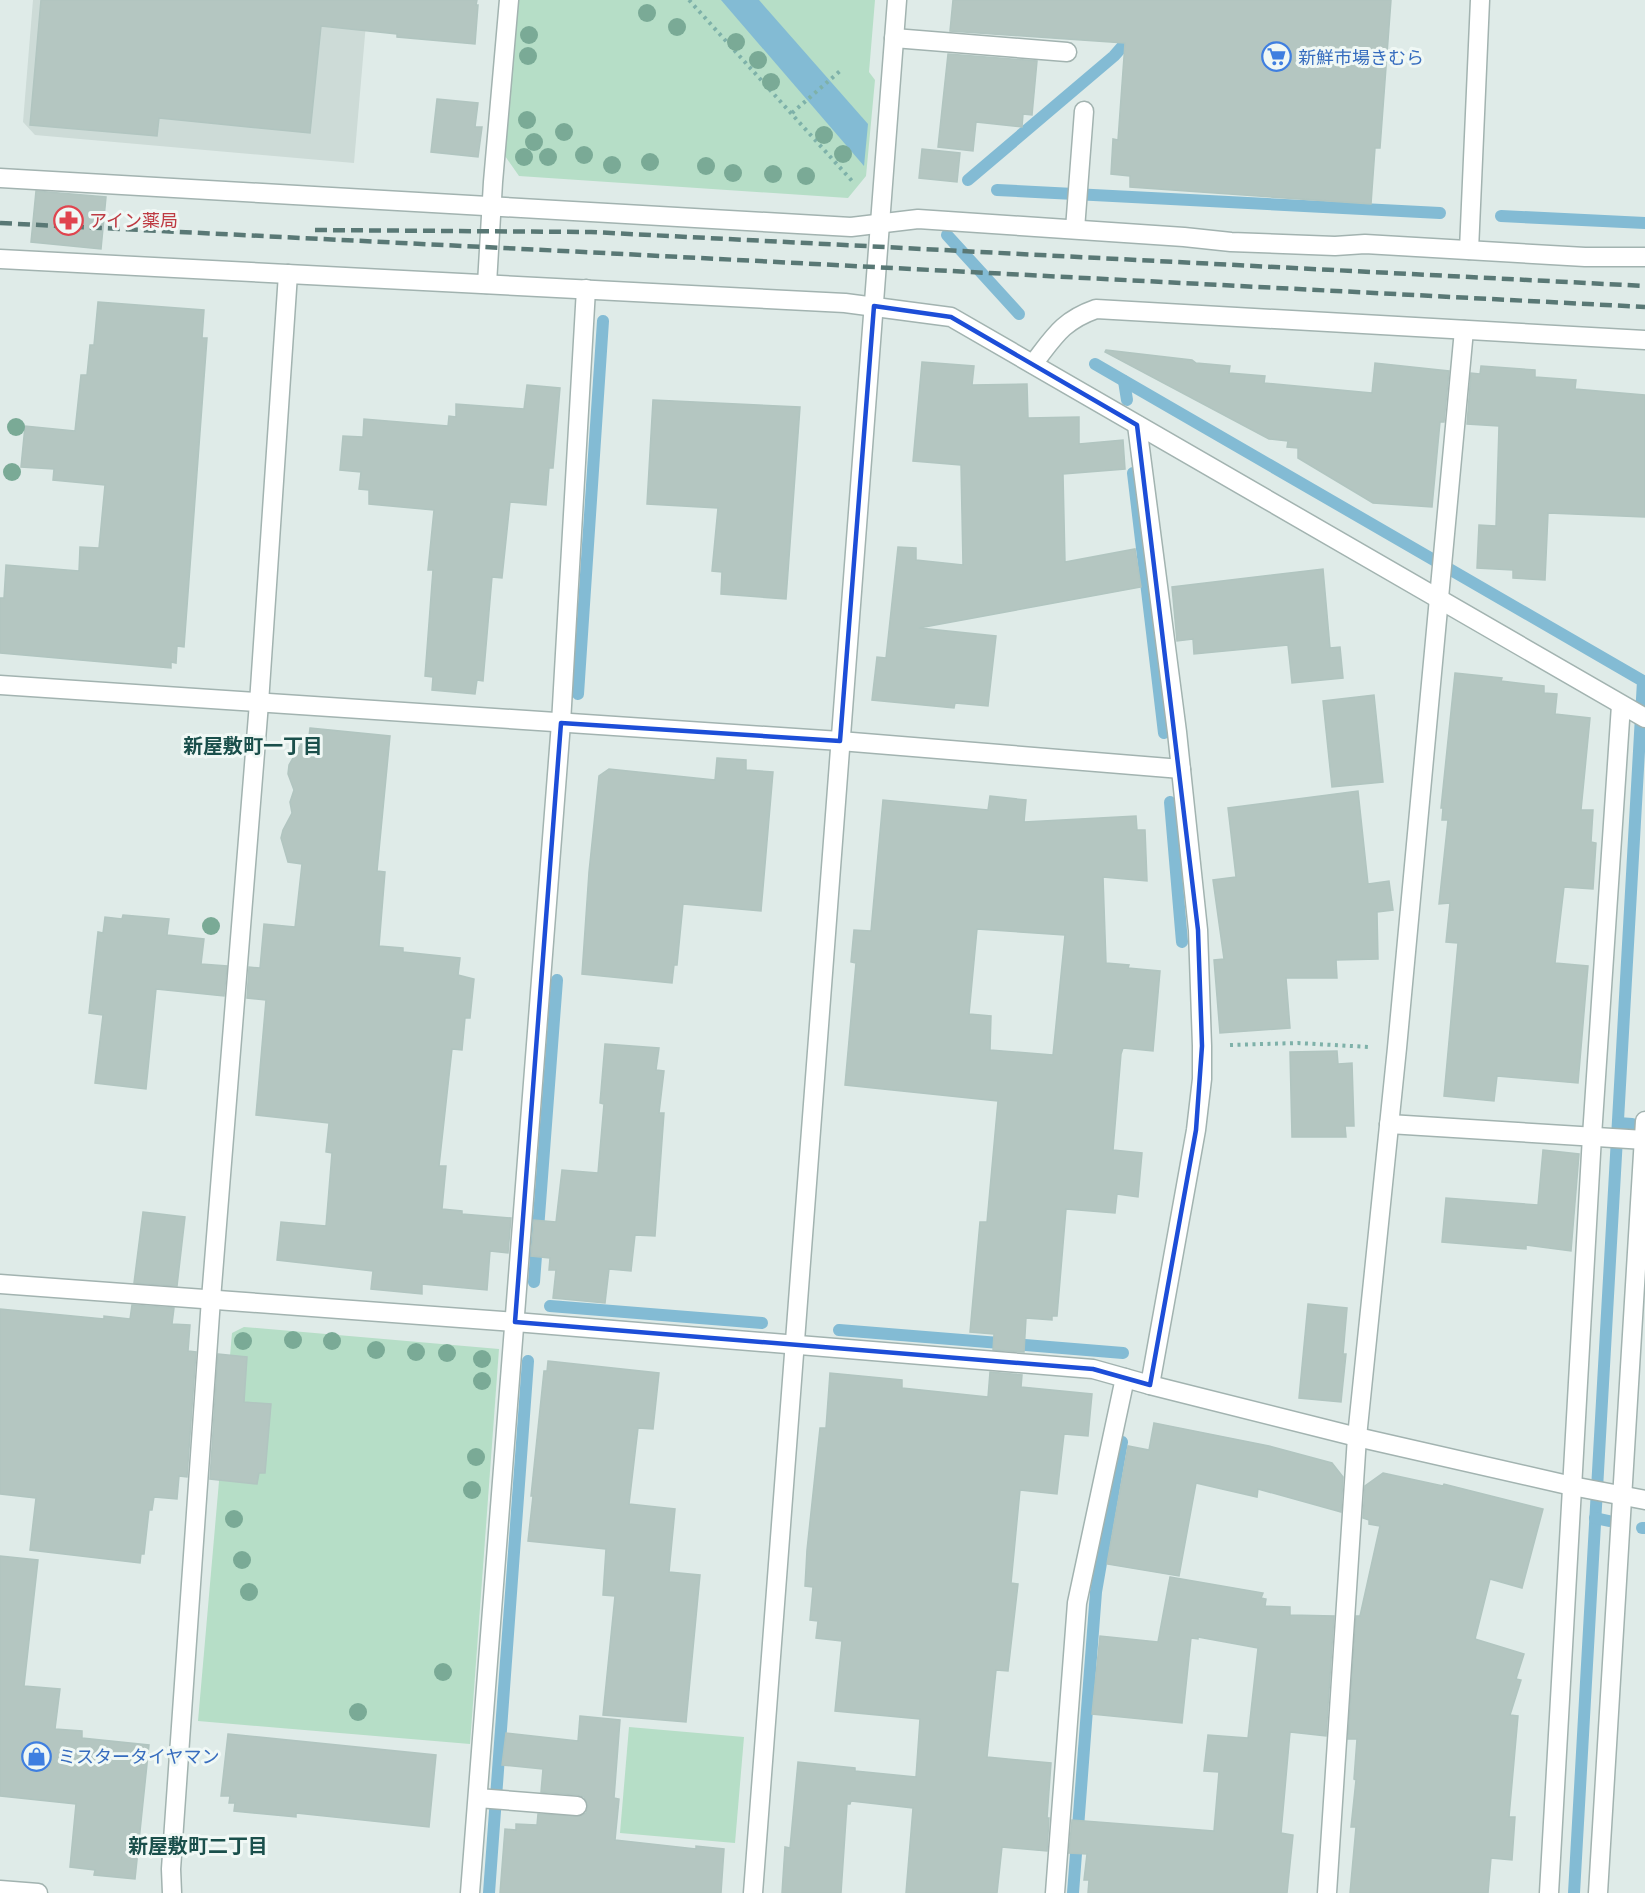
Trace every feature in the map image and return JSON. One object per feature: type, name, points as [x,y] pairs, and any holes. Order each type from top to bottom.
[{"type":"street","points":[[487,284],[491,206],[509,0]]},
{"type":"street","points":[[753,1893],[897,0]]},
{"type":"street","points":[[1469,250],[1480,0]]},
{"type":"street","points":[[894,38],[1067,52]]},
{"type":"street","points":[[1075,229],[1084,111]]},
{"type":"street","points":[[0,178],[851,227],[918,219],[1231,242],[1335,246],[1365,244],[1585,257],[1645,257]]},
{"type":"street","points":[[0,259],[874,306],[951,317],[1645,718]]},
{"type":"street","points":[[171,1893],[211,1299],[259,703],[288,274]]},
{"type":"street","points":[[470,1893],[489,1798],[515,1322],[561,723],[586,289]]},
{"type":"street","points":[[1033,364],[1063,326],[1078,315],[1096,309],[1645,340]]},
{"type":"street","points":[[1327,1893],[1357,1437],[1397,1048],[1464,330]]},
{"type":"street","points":[[1137,424],[1181,769],[1198,930],[1202,1046],[1202,1079],[1196,1130],[1150,1385]]},
{"type":"street","points":[[0,685],[840,741],[1181,769]]},
{"type":"street","points":[[1549,1893],[1579,1487],[1625,707]]},
{"type":"street","points":[[1598,1893],[1616,1494],[1640,1139],[1645,1121]]},
{"type":"street","points":[[1389,1124],[1640,1139]]},
{"type":"street","points":[[0,1284],[515,1322],[1093,1369],[1357,1437],[1645,1500]]},
{"type":"street","points":[[1055,1893],[1077,1604],[1125,1378]]},
{"type":"street","points":[[489,1798],[577,1806]]},
{"type":"street","points":[[0,1890],[38,1893]]},
{"type":"path","points":[[688,0],[853,180],[857,191]]},
{"type":"path","points":[[792,113],[840,71]]},
{"type":"path","points":[[1202,1046],[1298,1043],[1397,1048]]},
{"type":"highlighted area","points":[[874,306],[951,317],[1137,425],[1198,930],[1202,1046],[1196,1130],[1150,1385],[1093,1369],[515,1322],[561,723],[840,741]]},
{"type":"shaded area","points":[[33,0],[368,0],[354,163],[35,135],[23,122]]},
{"type":"green space","points":[[516,0],[875,0],[869,72],[875,80],[866,176],[848,198],[519,176],[505,156]]},
{"type":"green space","points":[[244,1327],[499,1349],[470,1744],[198,1721],[232,1333]]},
{"type":"green space","points":[[629,1727],[744,1737],[735,1843],[620,1833]]},
{"type":"water","points":[[721,0],[759,0],[868,124],[864,166]]},
{"type":"building","points":[[41,0],[477,0],[476,5],[478,5],[475,44],[397,37],[397,34],[321,26],[310,133],[159,118],[157,136],[30,125]]},
{"type":"building","points":[[953,0],[1391,0],[1380,148],[1375,148],[1371,204],[1130,187],[1130,176],[1111,174],[1113,139],[1118,140],[1125,43],[950,31]]},
{"type":"building","points":[[948,54],[1037,61],[1032,115],[1023,114],[1022,127],[976,122],[973,151],[938,147]]},
{"type":"building","points":[[437,99],[478,103],[475,127],[482,127],[478,157],[431,152]]},
{"type":"building","points":[[922,149],[960,153],[957,182],[919,178]]},
{"type":"building","name":"アイン薬局","points":[[36,191],[106,197],[101,249],[31,242]]},
{"type":"building","points":[[98,302],[204,310],[202,338],[207,338],[184,647],[177,646],[176,663],[171,662],[171,668],[0,653],[0,598],[4,598],[6,565],[79,571],[80,547],[99,548],[105,485],[53,480],[54,469],[21,467],[25,426],[75,431],[81,375],[87,375],[90,345],[94,345]]},
{"type":"building","points":[[1106,350],[1230,366],[1229,373],[1265,376],[1264,383],[1372,393],[1375,363],[1449,371],[1444,422],[1440,422],[1432,507],[1373,503],[1298,458],[1298,448],[1287,447],[1288,441],[1269,439],[1105,352]]},
{"type":"building","points":[[922,362],[974,366],[972,385],[1027,384],[1028,418],[1079,417],[1079,444],[1123,440],[1125,469],[1063,474],[1065,562],[1135,549],[1141,587],[919,628],[996,636],[988,706],[955,703],[954,708],[872,700],[877,657],[886,658],[898,547],[916,548],[916,560],[963,565],[961,465],[913,461]]},
{"type":"building","points":[[1481,366],[1535,370],[1535,377],[1576,380],[1575,389],[1645,395],[1645,517],[1548,513],[1545,580],[1513,578],[1513,570],[1477,568],[1479,525],[1496,526],[1499,426],[1467,424],[1471,373],[1480,374]]},
{"type":"building","points":[[527,385],[560,388],[553,468],[549,468],[546,505],[510,502],[502,578],[492,577],[483,681],[477,680],[475,694],[432,690],[433,677],[425,676],[433,570],[428,570],[434,510],[369,504],[369,490],[359,489],[361,472],[340,470],[343,436],[363,437],[364,419],[448,426],[449,416],[456,417],[456,404],[524,409]]},
{"type":"building","points":[[653,400],[800,407],[786,599],[721,594],[722,572],[712,571],[718,508],[647,504]]},
{"type":"building","points":[[1323,569],[1330,648],[1340,647],[1343,678],[1292,683],[1288,645],[1194,654],[1193,639],[1177,641],[1172,587]]},
{"type":"building","points":[[1455,673],[1502,678],[1501,681],[1544,686],[1544,693],[1557,694],[1555,714],[1590,718],[1581,810],[1593,810],[1591,842],[1596,843],[1593,889],[1564,887],[1555,963],[1588,966],[1578,1083],[1497,1076],[1494,1101],[1444,1096],[1458,943],[1446,942],[1450,903],[1439,904],[1448,820],[1442,820],[1443,808],[1441,808]]},
{"type":"building","points":[[1374,695],[1383,782],[1332,787],[1323,701]]},
{"type":"building","points":[[310,728],[390,736],[377,871],[385,872],[379,946],[403,948],[403,952],[460,958],[458,975],[474,979],[470,1018],[465,1018],[462,1050],[452,1049],[439,1166],[446,1166],[442,1209],[462,1211],[462,1214],[511,1218],[508,1253],[490,1251],[487,1290],[422,1284],[422,1294],[371,1289],[373,1271],[277,1260],[281,1222],[326,1226],[332,1153],[326,1152],[329,1123],[256,1115],[266,1000],[247,998],[249,967],[260,968],[264,924],[295,927],[302,864],[288,862],[281,838],[292,813],[290,802],[294,790],[288,774],[289,765],[301,744],[308,745]]},
{"type":"building","points":[[717,758],[746,760],[746,770],[773,772],[761,911],[683,904],[677,965],[674,965],[672,983],[582,974],[599,776],[609,769],[715,780]]},
{"type":"building","points":[[1358,791],[1368,884],[1389,881],[1393,910],[1377,912],[1378,959],[1336,960],[1337,978],[1286,978],[1290,1028],[1220,1033],[1214,960],[1224,959],[1213,880],[1236,877],[1228,808]]},
{"type":"building","points":[[990,796],[1026,800],[1024,822],[1136,816],[1137,830],[1145,830],[1147,881],[1103,877],[1106,963],[1160,971],[1153,1051],[1123,1048],[1121,1054],[1113,1150],[1142,1153],[1138,1197],[1117,1194],[1115,1213],[1066,1209],[1057,1316],[1052,1316],[1052,1320],[1026,1318],[1024,1352],[993,1350],[994,1334],[970,1332],[980,1222],[987,1222],[998,1101],[845,1085],[856,963],[851,962],[854,930],[871,931],[883,800],[988,810]],"holes":[[[977,929],[1065,935],[1053,1055],[990,1050],[991,1016],[969,1014]]]},
{"type":"building","points":[[123,915],[169,919],[167,935],[204,939],[201,964],[227,966],[224,996],[156,989],[146,1089],[95,1083],[103,1015],[89,1013],[98,932],[103,933],[105,917],[122,919]]},
{"type":"building","points":[[605,1044],[659,1048],[656,1070],[664,1071],[659,1113],[664,1113],[655,1236],[635,1235],[631,1271],[609,1269],[605,1303],[553,1298],[556,1270],[549,1270],[550,1258],[531,1256],[534,1220],[556,1222],[562,1170],[598,1173],[604,1104],[600,1103]]},
{"type":"building","points":[[1337,1051],[1338,1064],[1352,1063],[1354,1126],[1345,1126],[1346,1137],[1292,1137],[1290,1052]]},
{"type":"building","points":[[1543,1150],[1579,1154],[1571,1251],[1526,1245],[1526,1249],[1442,1242],[1446,1198],[1538,1205]]},
{"type":"building","points":[[143,1212],[185,1217],[177,1286],[134,1283]]},
{"type":"building","points":[[1308,1304],[1347,1308],[1343,1354],[1346,1354],[1341,1402],[1299,1398]]},
{"type":"building","points":[[132,1305],[174,1308],[172,1324],[190,1325],[188,1351],[196,1352],[187,1477],[179,1476],[177,1499],[154,1497],[152,1510],[149,1510],[144,1554],[141,1554],[140,1563],[30,1550],[36,1498],[0,1494],[0,1309],[104,1319],[104,1316],[130,1319]]},
{"type":"building","points":[[218,1354],[247,1357],[244,1402],[271,1404],[265,1473],[259,1473],[257,1484],[210,1479]]},
{"type":"building","points":[[548,1361],[659,1373],[653,1429],[638,1428],[629,1504],[675,1509],[669,1572],[700,1575],[686,1722],[603,1715],[615,1596],[603,1595],[606,1549],[528,1541],[544,1371],[547,1371]]},
{"type":"building","points":[[990,1372],[1022,1375],[1021,1387],[1092,1394],[1088,1436],[1064,1434],[1057,1494],[1020,1490],[1011,1583],[1018,1584],[1008,1671],[996,1670],[987,1757],[1051,1763],[1047,1851],[1002,1847],[997,1893],[906,1893],[913,1808],[851,1801],[847,1804],[841,1893],[782,1893],[785,1847],[790,1848],[798,1762],[916,1777],[920,1719],[835,1711],[842,1641],[816,1638],[818,1621],[810,1620],[813,1587],[805,1586],[807,1550],[820,1428],[826,1428],[830,1373],[902,1380],[902,1388],[988,1397]]},
{"type":"building","points":[[1154,1423],[1269,1446],[1332,1463],[1343,1477],[1341,1512],[1258,1489],[1257,1497],[1196,1483],[1179,1576],[1107,1564],[1128,1446],[1149,1450]]},
{"type":"building","points":[[1383,1473],[1443,1486],[1444,1484],[1543,1509],[1522,1588],[1490,1579],[1475,1639],[1524,1654],[1516,1679],[1521,1680],[1510,1715],[1518,1716],[1509,1817],[1515,1817],[1512,1860],[1491,1858],[1488,1893],[1350,1893],[1356,1827],[1351,1827],[1357,1739],[1348,1739],[1356,1616],[1360,1616],[1380,1526],[1369,1524],[1369,1520],[1363,1518],[1365,1486]]},
{"type":"building","points":[[0,1556],[38,1560],[24,1686],[60,1689],[55,1729],[82,1731],[82,1738],[149,1745],[135,1879],[94,1875],[95,1870],[70,1867],[76,1804],[0,1796]]},
{"type":"building","points":[[1170,1577],[1263,1593],[1261,1598],[1266,1599],[1265,1606],[1290,1607],[1290,1615],[1334,1616],[1326,1736],[1290,1732],[1281,1833],[1293,1835],[1287,1893],[1088,1893],[1089,1880],[1084,1880],[1087,1854],[1069,1853],[1072,1820],[1214,1831],[1219,1772],[1204,1771],[1208,1735],[1248,1738],[1258,1648],[1198,1637],[1198,1639],[1191,1638],[1182,1723],[1092,1714],[1100,1636],[1158,1642]]},
{"type":"building","points":[[580,1716],[620,1720],[614,1798],[619,1799],[615,1840],[696,1849],[696,1846],[724,1849],[721,1893],[500,1893],[505,1829],[516,1830],[516,1824],[537,1825],[538,1814],[581,1816],[586,1813],[588,1806],[584,1797],[578,1795],[541,1792],[543,1769],[502,1765],[506,1733],[578,1741]]},
{"type":"building","points":[[228,1734],[436,1755],[429,1827],[296,1813],[296,1817],[234,1811],[235,1803],[229,1803],[230,1796],[221,1796]]},
{"type":"waterway","points":[[968,180],[1114,56],[1135,32]]},
{"type":"waterway","points":[[997,190],[1440,213]]},
{"type":"waterway","points":[[1501,216],[1645,223]]},
{"type":"waterway","points":[[947,235],[1019,314]]},
{"type":"waterway","points":[[578,694],[603,321]]},
{"type":"waterway","points":[[1095,364],[1643,681],[1574,1893]]},
{"type":"waterway","points":[[1124,381],[1127,400]]},
{"type":"waterway","points":[[1133,473],[1164,733]]},
{"type":"waterway","points":[[1170,802],[1182,942]]},
{"type":"waterway","points":[[534,1282],[557,980]]},
{"type":"waterway","points":[[1618,1123],[1632,1124]]},
{"type":"waterway","points":[[550,1306],[762,1323]]},
{"type":"waterway","points":[[839,1330],[1123,1353]]},
{"type":"waterway","points":[[489,1893],[528,1361]]},
{"type":"waterway","points":[[1073,1893],[1096,1592],[1122,1442]]},
{"type":"waterway","points":[[1595,1518],[1609,1521]]},
{"type":"railway","points":[[0,223],[1645,307]]},
{"type":"railway","points":[[315,230],[591,232],[1645,286]]},
{"type":"place","name":"新鮮市場きむら","points":[[1277,57]]},
{"type":"place","name":"アイン薬局","points":[[68,220]]},
{"type":"place","name":"ミスタータイヤマン","points":[[37,1756]]},
{"type":"district","name":"新屋敷町一丁目","points":[[253,746]]},
{"type":"district","name":"新屋敷町二丁目","points":[[198,1846]]}]
